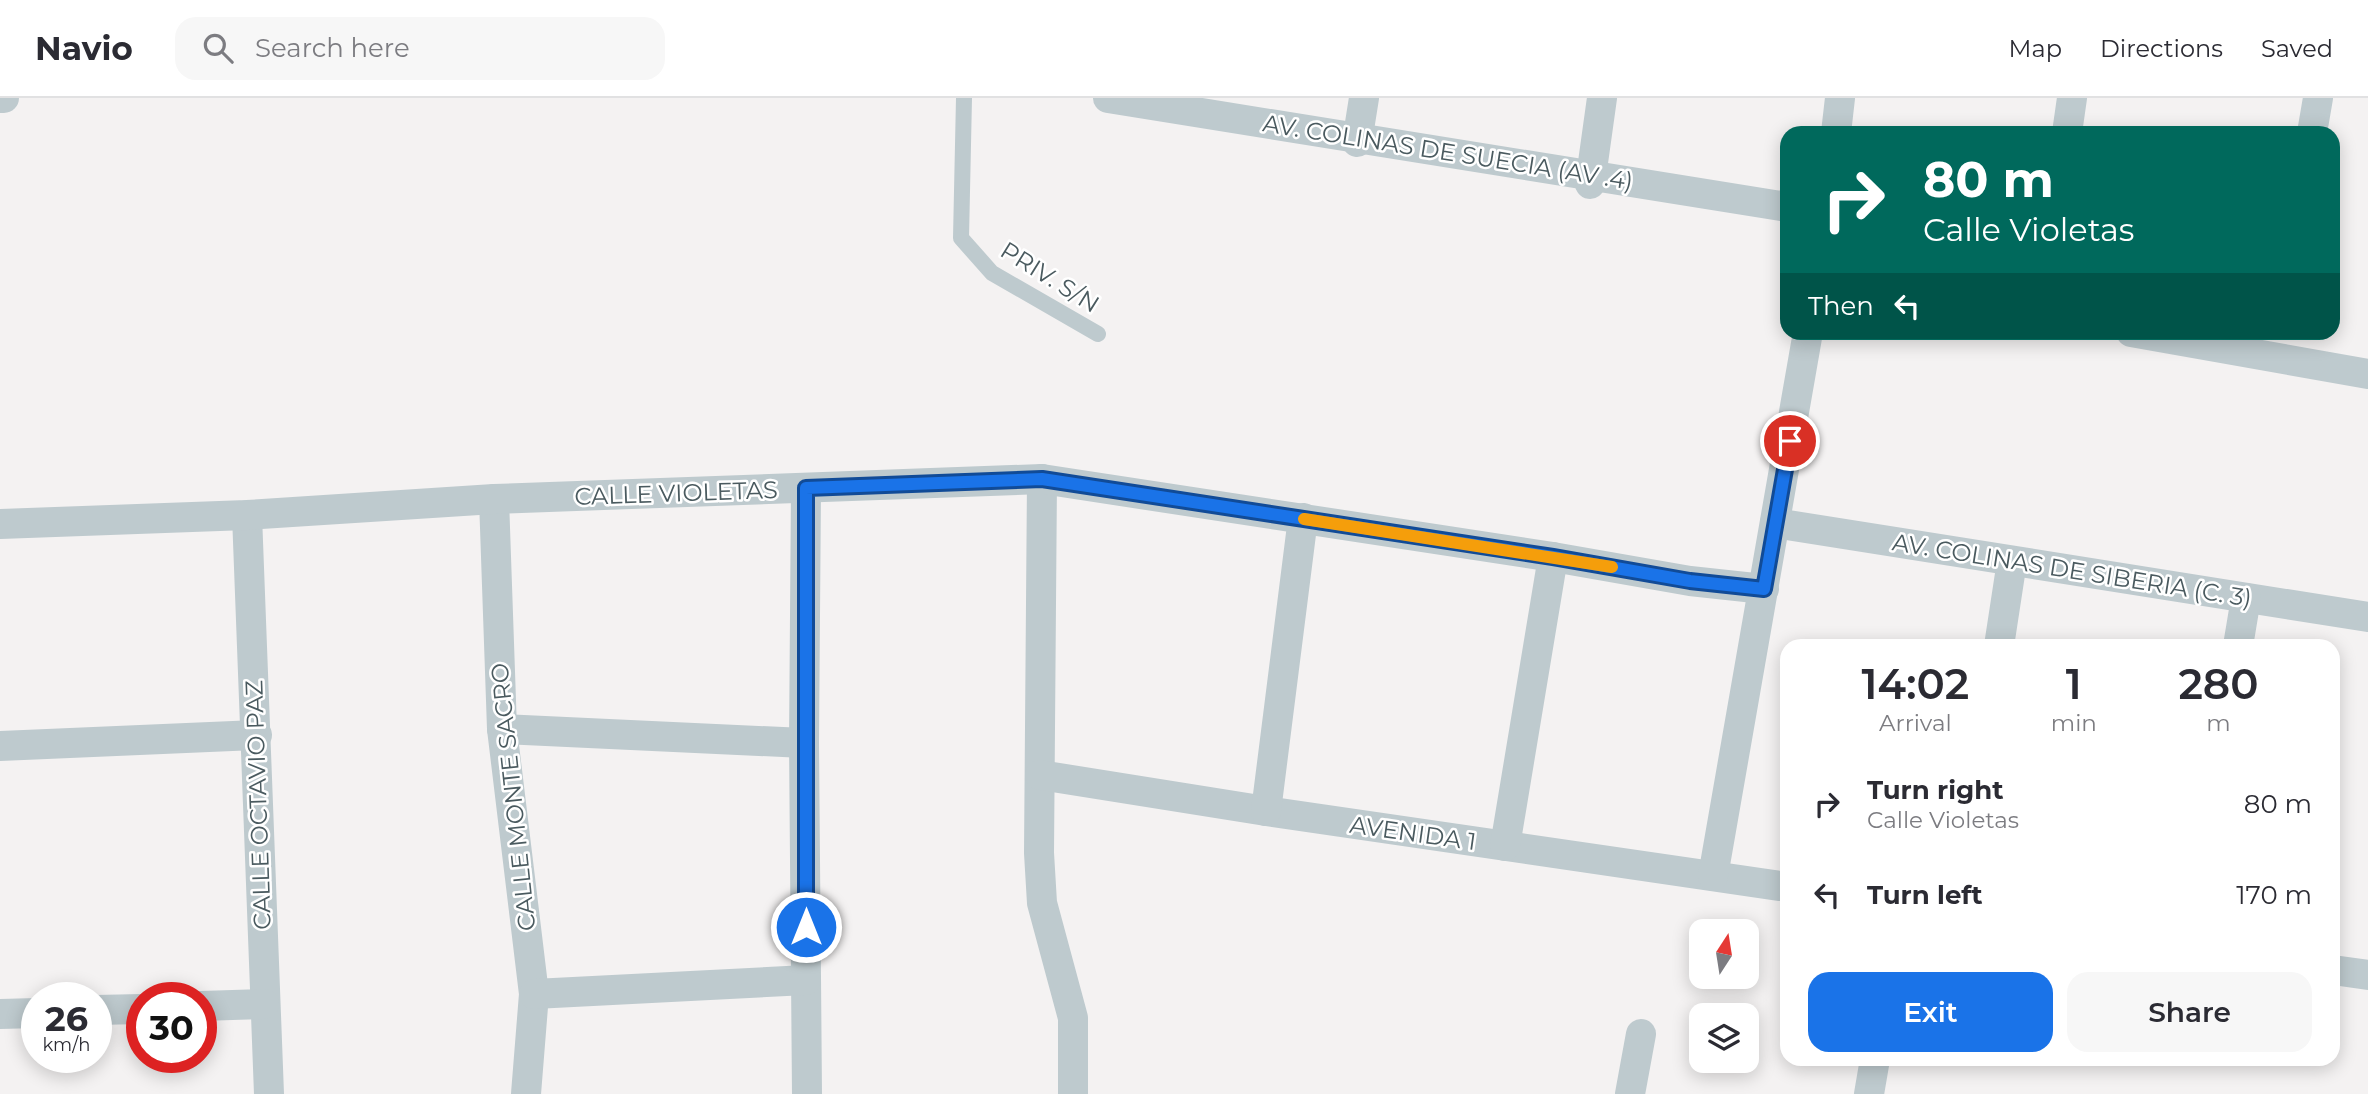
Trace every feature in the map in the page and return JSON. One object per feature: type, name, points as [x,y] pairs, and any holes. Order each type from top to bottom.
[{"type":"street","name":"AV. COLINAS DE SUECIA (AV .4)","points":[[1108,98],[1591,180],[1780,206]]},
{"type":"street","points":[[1357,140],[1364,98]]},
{"type":"street","points":[[1591,180],[1602,98]]},
{"type":"street","points":[[1837,126],[1840,98]]},
{"type":"street","points":[[2068,126],[2072,98]]},
{"type":"street","points":[[2313,126],[2318,98]]},
{"type":"street","points":[[1713,876],[1807,340]]},
{"type":"street","points":[[2219,340],[2274,345],[2368,374]]},
{"type":"street","points":[[1042,479],[1039,853],[1042,903],[1073,1018],[1073,1094]]},
{"type":"street","name":"CALLE VIOLETAS","points":[[0,524],[247,515],[494,499],[1042,479],[1553,557],[1690,581],[1764,589]]},
{"type":"street","points":[[806,488],[804,743],[807,1094]]},
{"type":"street","name":"CALLE MONTE SACRO","points":[[494,499],[502,729],[534,994],[526,1094]]},
{"type":"street","name":"CALLE OCTAVIO PAZ","points":[[247,515],[269,1094]]},
{"type":"street","points":[[1266,811],[1303,518]]},
{"type":"street","name":"AV. COLINAS DE SIBERIA (C. 3)","points":[[1775,523],[2368,617]]},
{"type":"street","points":[[1505,846],[1553,557]]},
{"type":"street","points":[[2000,639],[2012,561]]},
{"type":"street","points":[[2239,639],[2246,598]]},
{"type":"street","points":[[502,729],[804,743]]},
{"type":"street","points":[[0,746],[257,735]]},
{"type":"street","name":"AVENIDA 1","points":[[1040,775],[1780,886]]},
{"type":"street","points":[[2340,971],[2368,975]]},
{"type":"street","points":[[534,994],[806,980]]},
{"type":"street","points":[[217,1005],[264,1004]]},
{"type":"street","points":[[0,1014],[21,1013]]},
{"type":"street","points":[[1630,1094],[1641,1034]]},
{"type":"street","points":[[1869,1094],[1874,1066]]},
{"type":"lane","name":"PRIV. S/N","points":[[964,98],[961,238],[992,273],[1098,334]]},
{"type":"slow traffic","points":[[1304,519],[1612,567]]},
{"type":"route","points":[[806,927],[806,488],[1042,479],[1553,557],[1690,581],[1764,589],[1790,441]]}]
